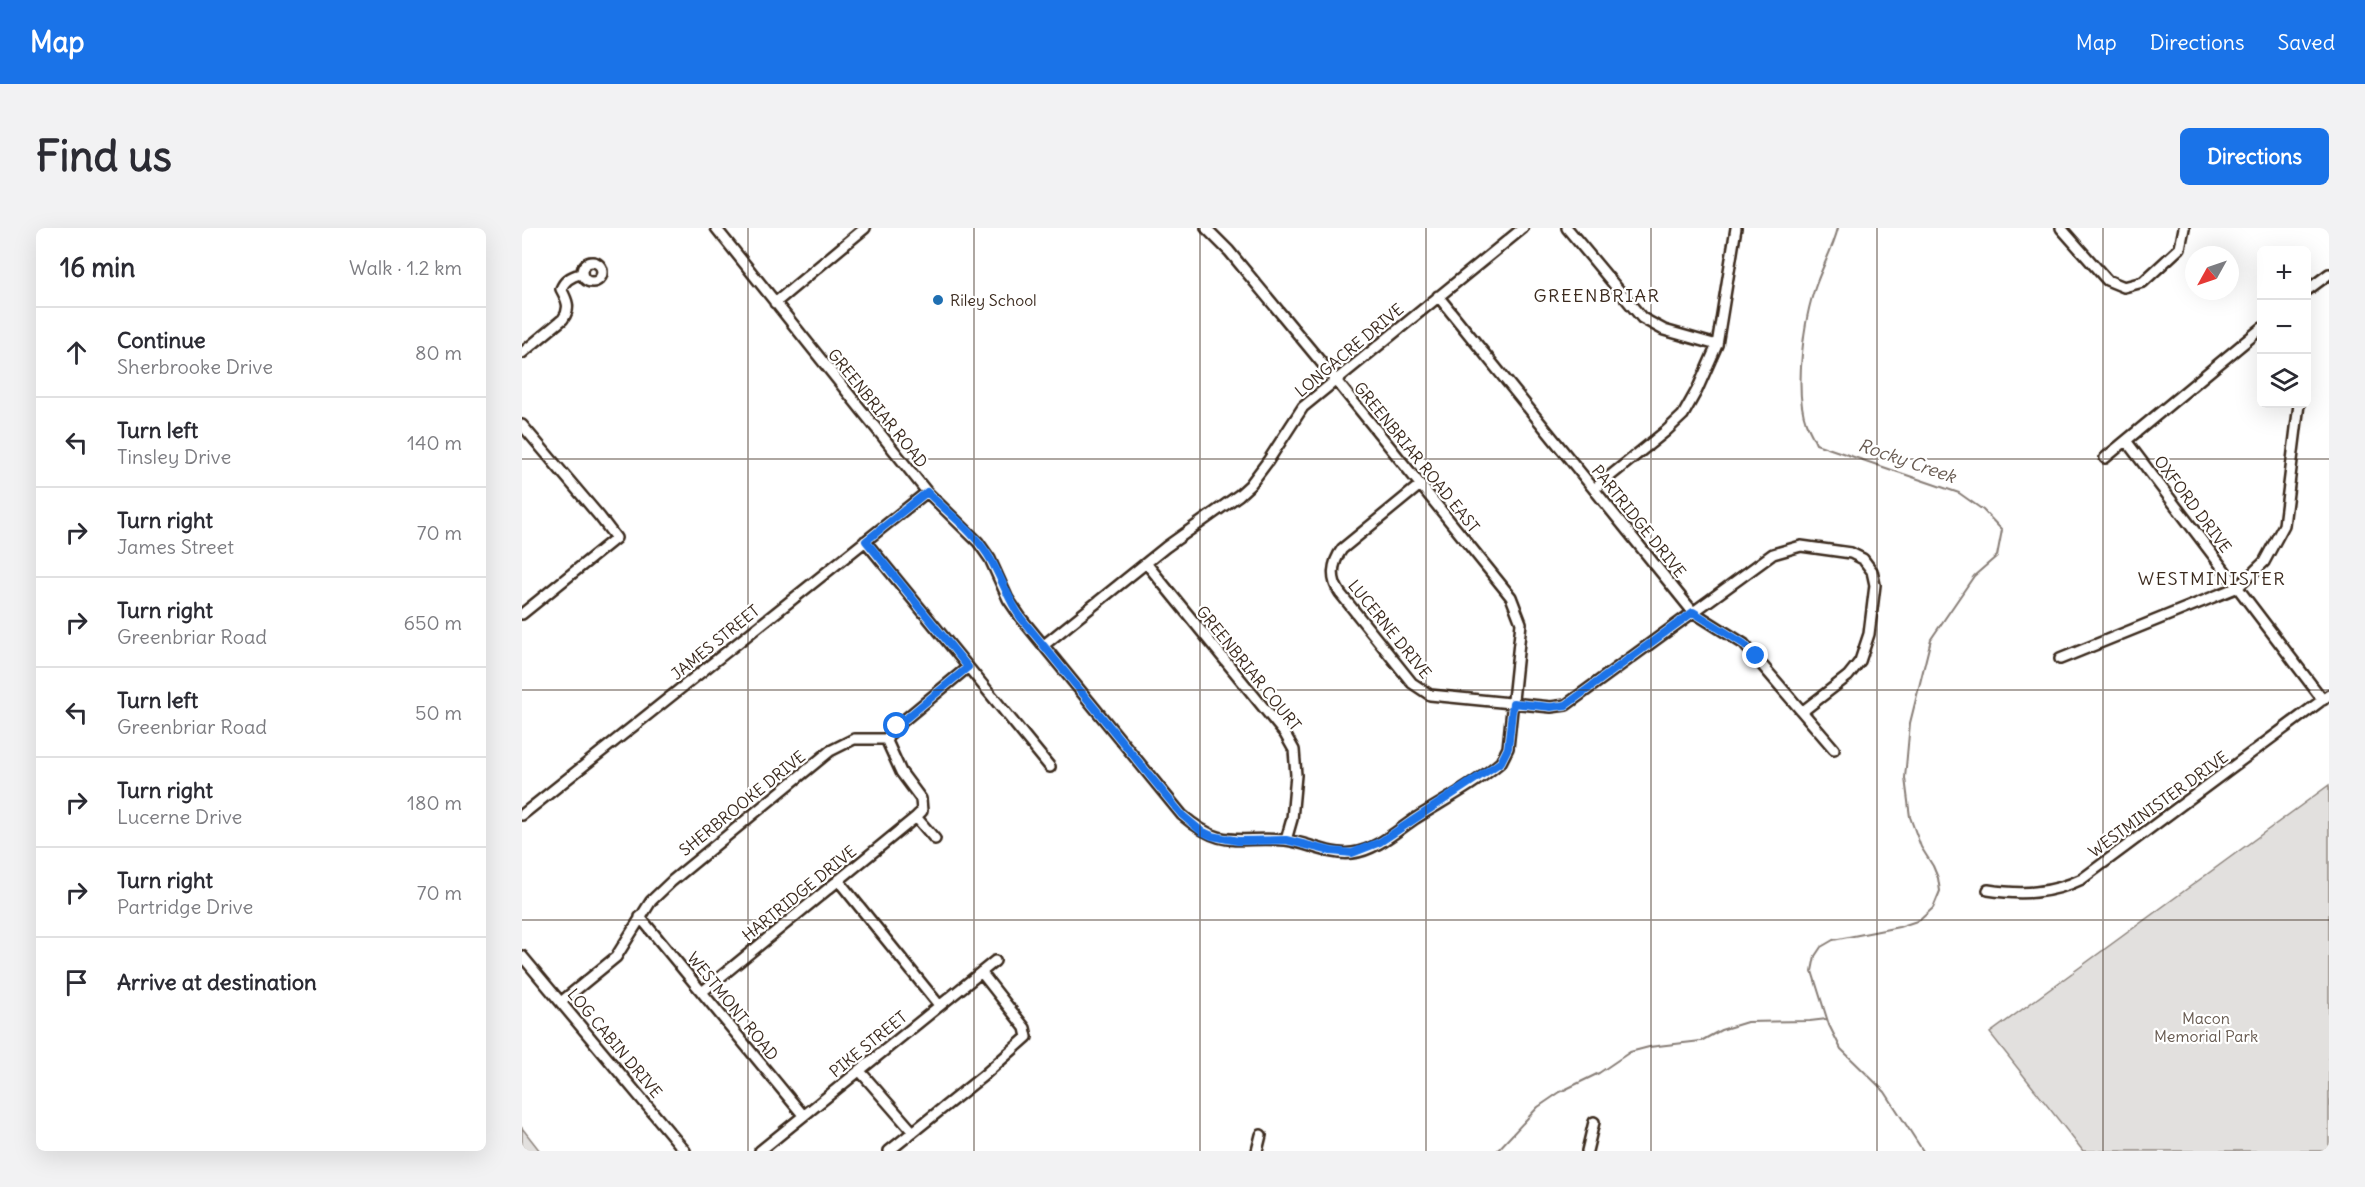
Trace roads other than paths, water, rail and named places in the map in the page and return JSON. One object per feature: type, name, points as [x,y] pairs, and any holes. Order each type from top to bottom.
[{"type":"street","name":"GREENBRIAR ROAD","points":[[716,228],[927,492],[978,542],[990,559],[1008,599],[1182,815],[1201,831],[1238,841],[1286,840],[1331,851],[1352,853],[1380,842],[1501,762],[1508,748],[1513,703]]},
{"type":"street","points":[[775,303],[865,228]]},
{"type":"street","name":"GREENBRIAR ROAD EAST","points":[[1206,228],[1229,251],[1335,379],[1510,597],[1521,623],[1513,703]]},
{"type":"street","name":"LONGACRE DRIVE","points":[[1044,645],[1146,563],[1250,485],[1303,406],[1522,228]]},
{"type":"street","points":[[1568,228],[1642,318],[1664,330],[1717,345]]},
{"type":"street","points":[[1594,489],[1683,415],[1697,390],[1717,345],[1736,228]]},
{"type":"street","points":[[2061,228],[2106,280],[2124,287],[2143,282],[2180,248],[2184,228]]},
{"type":"street","points":[[522,353],[563,319],[568,306],[561,289],[562,286],[573,276],[580,274]]},
{"type":"street","points":[[2311,288],[2329,274]]},
{"type":"street","name":"PARTRIDGE DRIVE","points":[[1438,296],[1693,612],[1744,644],[1834,748]]},
{"type":"street","points":[[2105,458],[2257,332]]},
{"type":"street","points":[[2060,659],[2238,587],[2265,562],[2284,525],[2299,408]]},
{"type":"street","points":[[522,425],[616,538],[522,614]]},
{"type":"street","name":"OXFORD DRIVE","points":[[2127,442],[2326,697]]},
{"type":"street","name":"LUCERNE DRIVE","points":[[1420,485],[1342,549],[1333,569],[1336,587],[1412,683],[1423,692],[1430,695],[1551,707],[1566,705],[1773,554],[1801,546],[1851,553],[1863,559],[1872,571],[1875,585],[1866,648],[1860,661],[1848,676],[1803,711]]},
{"type":"street","name":"JAMES STREET","points":[[522,815],[927,492]]},
{"type":"street","points":[[866,541],[1050,767]]},
{"type":"street","name":"GREENBRIAR COURT","points":[[1146,563],[1284,734],[1294,750],[1295,794],[1286,840]]},
{"type":"street","points":[[935,839],[916,817],[922,811],[921,800],[900,772],[886,739],[897,726],[968,667]]},
{"type":"street","name":"WESTMINISTER DRIVE","points":[[1988,890],[2005,893],[2042,893],[2082,879],[2326,697]]},
{"type":"street","name":"SHERBROOKE DRIVE","points":[[561,1002],[616,957],[640,917],[672,880],[830,751],[854,739],[886,739]]},
{"type":"street","name":"HARTRIDGE DRIVE","points":[[702,992],[916,817]]},
{"type":"street","points":[[838,880],[939,1005]]},
{"type":"street","name":"WESTMONT ROAD","points":[[640,917],[803,1115]]},
{"type":"street","name":"LOG CABIN DRIVE","points":[[522,956],[685,1151]]},
{"type":"street","name":"PIKE STREET","points":[[759,1151],[995,961]]},
{"type":"street","points":[[889,1151],[1025,1040],[1028,1033],[981,972]]},
{"type":"street","points":[[859,1070],[913,1132]]},
{"type":"street","points":[[1587,1151],[1594,1122]]},
{"type":"street","points":[[1257,1151],[1261,1135]]},
{"type":"waterway","name":"Rocky Creek","points":[[1838,228],[1812,299],[1804,334],[1801,373],[1802,409],[1816,444],[1959,493],[1983,510],[2002,530],[1997,556],[1974,576],[1931,639],[1910,723],[1905,778],[1910,817],[1921,847],[1938,878],[1940,891],[1933,908],[1920,920],[1899,927],[1833,940],[1821,947],[1815,956],[1812,971],[1829,1025],[1841,1049],[1885,1092],[1923,1151]]},
{"type":"waterway","points":[[1497,1151],[1538,1107],[1560,1092],[1599,1073],[1630,1052],[1649,1047],[1701,1041],[1721,1030],[1747,1022],[1827,1019]]},
{"type":"place","name":"Riley School","points":[[938,300]]},
{"type":"district","name":"GREENBRIAR","points":[[1597,296]]},
{"type":"district","name":"WESTMINISTER","points":[[2212,579]]},
{"type":"park label","name":"Macon Memorial Park","points":[[2206,1027]]}]
